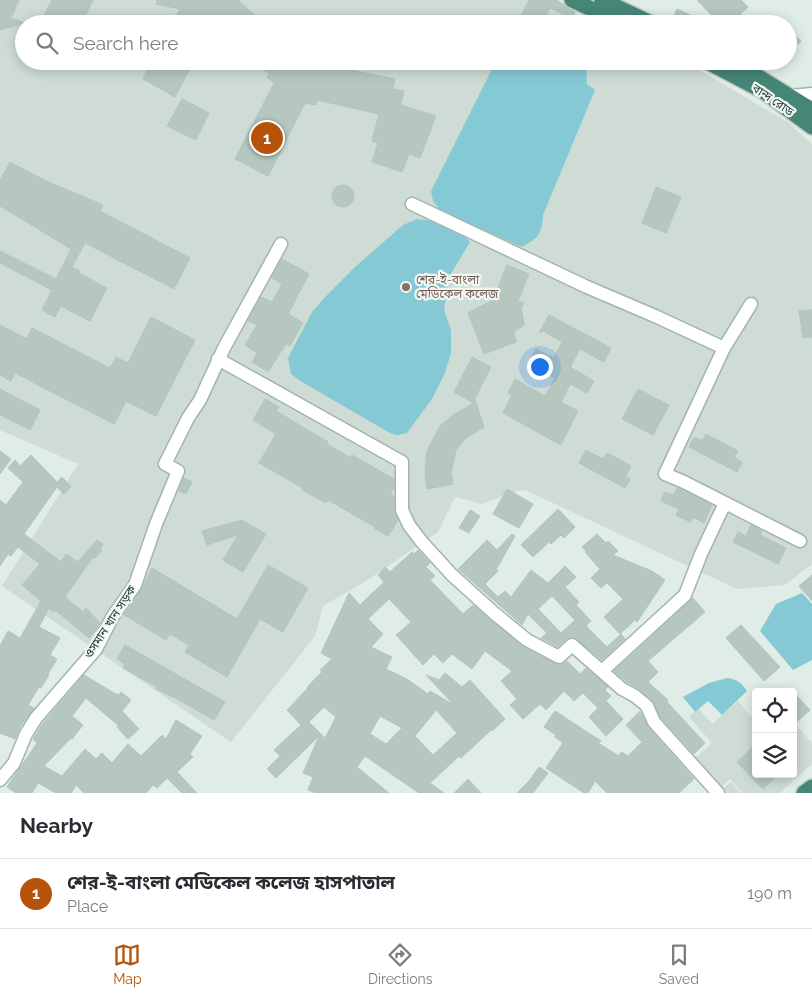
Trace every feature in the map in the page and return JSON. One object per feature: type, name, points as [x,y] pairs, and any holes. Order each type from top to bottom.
[{"type":"highway","points":[[572,0],[594,2],[629,15]]},
{"type":"highway","points":[[594,2],[612,15]]},
{"type":"highway","name":"বান্দ রোড","points":[[723,70],[763,91],[812,127]]},
{"type":"highway","name":"বান্দ রোড","points":[[748,70],[812,110]]},
{"type":"highway","points":[[804,793],[812,787]]},
{"type":"street","points":[[790,96],[812,94]]},
{"type":"street","points":[[412,204],[587,287],[724,348]]},
{"type":"street","points":[[282,244],[218,359],[402,462],[402,510],[421,541],[452,575],[526,640],[559,657],[572,645],[622,689],[635,696],[647,706],[654,722],[718,793]]},
{"type":"street","points":[[751,304],[724,348],[665,474],[800,541]]},
{"type":"street","name":"ওসমান খান সড়ক","points":[[0,780],[14,763],[26,734],[36,718],[96,649],[113,616],[135,585],[156,524],[178,471],[165,464],[188,418],[200,400],[218,359]]},
{"type":"street","points":[[602,671],[685,595],[701,554],[725,503]]},
{"type":"shaded area","name":"শের-ই-বাংলা মেডিকেল কলেজ","points":[[0,0],[545,0],[579,15],[15,15],[15,70],[699,70],[789,123],[812,144],[812,564],[785,585],[737,589],[525,490],[516,491],[482,504],[455,497],[438,532],[366,581],[323,606],[315,636],[231,742],[2,586],[78,464],[0,430]]},
{"type":"shaded area","points":[[738,701],[752,717],[752,748],[737,762],[763,789],[774,778],[797,778],[780,793],[742,793],[730,779],[719,789],[693,760],[712,743],[689,717],[698,708],[712,724]]},
{"type":"shaded area","points":[[797,726],[812,743],[812,764],[797,778]]},
{"type":"shaded area","points":[[731,782],[740,793],[723,793],[721,790]]},
{"type":"water","points":[[492,70],[586,70],[587,84],[595,90],[543,215],[542,227],[532,241],[522,247],[441,211],[433,201],[431,191]]},
{"type":"water","points":[[417,219],[453,228],[470,242],[452,272],[447,291],[444,310],[451,330],[451,353],[445,373],[432,399],[407,433],[397,435],[390,433],[302,382],[291,374],[288,358],[312,312],[328,294],[355,267],[403,225]]},
{"type":"water","points":[[802,593],[812,604],[812,660],[793,670],[760,631],[776,604]]},
{"type":"water","points":[[727,678],[739,682],[747,691],[722,715],[708,701],[695,712],[683,697],[709,683]]},
{"type":"building","points":[[0,0],[19,0],[11,18],[15,20],[15,26],[0,30]]},
{"type":"building","points":[[52,0],[93,0],[86,15],[44,15]]},
{"type":"building","points":[[157,0],[238,0],[254,15],[177,15],[180,9],[156,4]]},
{"type":"building","points":[[529,0],[557,0],[575,12],[574,15],[565,15],[550,8],[546,15],[522,15]]},
{"type":"building","points":[[697,0],[741,0],[748,7],[740,15],[711,15]]},
{"type":"building","points":[[677,9],[690,15],[674,15]]},
{"type":"building","points":[[148,70],[189,70],[175,97],[143,79]]},
{"type":"building","points":[[264,70],[351,70],[395,79],[393,89],[404,91],[401,105],[436,116],[420,158],[409,154],[402,172],[372,162],[378,143],[372,141],[379,114],[317,100],[316,105],[305,103],[268,176],[235,159],[274,83],[267,77],[269,74]]},
{"type":"building","points":[[182,99],[209,113],[196,140],[167,126]]},
{"type":"building","points":[[10,162],[44,180],[103,205],[100,211],[190,258],[174,289],[85,243],[72,267],[80,271],[79,273],[107,288],[90,321],[61,306],[55,317],[42,310],[52,290],[0,263],[0,251],[56,279],[71,249],[0,206],[0,180]]},
{"type":"building","points":[[343,185],[351,188],[354,196],[351,204],[343,207],[335,204],[332,196],[335,188]]},
{"type":"building","points":[[656,187],[681,197],[666,233],[642,223]]},
{"type":"building","points":[[282,259],[309,274],[288,314],[303,323],[290,346],[286,344],[268,372],[252,362],[257,353],[245,345],[257,325],[248,321],[261,297],[272,302],[282,284],[272,278]]},
{"type":"building","points":[[507,265],[529,274],[518,301],[524,303],[521,308],[524,325],[514,332],[516,342],[484,354],[468,313],[493,300]]},
{"type":"building","points":[[812,310],[812,337],[803,338],[799,311]]},
{"type":"building","points":[[549,315],[611,348],[604,362],[580,349],[570,367],[594,381],[587,393],[570,384],[561,402],[578,411],[561,445],[503,413],[512,395],[508,393],[515,379],[545,396],[555,378],[528,364],[536,349],[554,358],[562,342],[545,332],[547,330],[539,333]]},
{"type":"building","points":[[151,317],[195,340],[156,416],[126,401],[114,424],[15,373],[11,381],[0,375],[0,325],[27,339],[32,328],[110,368],[116,357],[128,363]]},
{"type":"building","points":[[472,357],[491,367],[474,397],[484,427],[466,438],[456,450],[451,473],[453,484],[427,489],[425,472],[427,451],[440,426],[453,415],[474,403],[454,392]]},
{"type":"building","points":[[0,389],[40,410],[30,430],[0,415]]},
{"type":"building","points":[[638,389],[669,405],[653,435],[622,419]]},
{"type":"building","points":[[265,399],[279,407],[276,411],[328,442],[327,444],[351,458],[352,455],[394,479],[394,488],[390,494],[394,496],[394,510],[398,520],[388,536],[328,500],[326,503],[302,490],[303,488],[259,463],[276,434],[253,420]]},
{"type":"building","points":[[706,434],[738,451],[734,457],[742,462],[737,472],[689,447],[694,437],[702,441]]},
{"type":"building","points":[[586,450],[603,459],[607,453],[631,466],[626,476],[630,479],[625,488],[579,463]]},
{"type":"building","points":[[0,451],[11,459],[0,474]]},
{"type":"building","points":[[31,455],[57,482],[62,477],[71,487],[64,494],[57,487],[24,534],[61,562],[66,554],[78,562],[97,540],[103,544],[100,548],[102,550],[95,558],[93,557],[65,597],[83,612],[86,608],[100,623],[96,631],[89,638],[55,610],[53,612],[49,608],[39,627],[60,638],[50,655],[57,659],[41,688],[39,687],[28,705],[34,708],[20,727],[15,739],[0,733],[0,646],[8,631],[20,638],[41,601],[22,585],[40,564],[18,547],[11,556],[8,554],[0,566],[0,500],[6,505],[23,482],[8,468],[15,460],[20,466]]},
{"type":"building","points":[[184,478],[192,482],[186,494],[179,491]]},
{"type":"building","points":[[677,488],[712,505],[704,523],[693,517],[690,522],[676,515],[679,509],[661,501],[665,492],[674,495]]},
{"type":"building","points":[[507,489],[533,504],[519,528],[493,514]]},
{"type":"building","points":[[558,509],[575,527],[564,538],[561,535],[551,544],[549,542],[533,557],[521,545]]},
{"type":"building","points":[[470,510],[480,516],[469,533],[459,528]]},
{"type":"building","points":[[242,520],[266,534],[243,572],[223,560],[238,535],[207,545],[202,531]]},
{"type":"building","points":[[751,525],[762,531],[760,535],[786,548],[778,564],[733,542],[738,532],[746,536]]},
{"type":"building","points":[[512,534],[515,536],[496,570],[498,571],[485,584],[498,597],[505,591],[511,597],[531,570],[548,583],[565,566],[576,577],[565,587],[579,602],[576,605],[591,621],[586,626],[607,647],[621,634],[625,639],[602,660],[574,637],[567,639],[558,647],[541,638],[547,633],[528,614],[522,625],[458,569],[487,540],[497,550]],"holes":[[[552,596],[575,620],[561,633],[538,609]]]},
{"type":"building","points":[[597,534],[618,551],[613,555],[652,571],[665,580],[637,622],[635,620],[620,634],[604,617],[623,599],[607,583],[601,588],[591,578],[600,569],[582,547]]},
{"type":"building","points":[[418,550],[430,563],[426,567],[435,576],[430,580],[463,614],[473,605],[523,647],[556,664],[561,665],[567,661],[580,674],[586,668],[608,687],[605,690],[611,696],[606,701],[623,719],[606,736],[589,717],[598,708],[583,693],[574,701],[564,691],[546,710],[540,704],[523,719],[510,705],[517,699],[501,681],[512,671],[485,651],[472,669],[452,654],[443,663],[434,654],[423,665],[396,635],[411,622],[389,599],[368,619],[383,634],[371,647],[392,657],[386,669],[407,679],[428,694],[430,691],[454,705],[426,675],[439,680],[445,673],[462,687],[470,680],[505,719],[461,758],[459,756],[430,783],[444,793],[419,793],[365,756],[357,767],[389,793],[316,793],[308,790],[313,777],[303,773],[319,736],[276,778],[267,769],[280,756],[274,750],[301,725],[287,710],[322,672],[320,670],[332,659],[321,653],[349,593],[360,605],[384,582],[378,575],[385,567],[390,572],[412,552],[414,554]],"holes":[[[324,707],[336,717],[325,738],[309,722]],[[436,710],[457,733],[433,755],[415,736]],[[380,716],[402,728],[386,744],[370,734]]]},
{"type":"building","points":[[268,565],[308,588],[283,632],[260,619],[227,677],[185,652],[189,645],[170,634],[166,640],[124,615],[142,589],[152,568],[237,619]]},
{"type":"building","points":[[812,575],[812,601],[799,586]]},
{"type":"building","points":[[693,598],[705,612],[648,661],[658,672],[648,682],[668,700],[667,702],[705,743],[694,754],[661,718],[652,700],[614,671]]},
{"type":"building","points":[[741,625],[780,667],[764,681],[726,638]]},
{"type":"building","points":[[125,645],[225,702],[214,720],[156,689],[157,687],[123,668],[125,664],[117,659]]},
{"type":"building","points":[[84,675],[118,695],[121,692],[131,700],[122,711],[139,729],[128,739],[117,727],[119,726],[86,698],[72,716],[83,725],[72,739],[44,766],[62,776],[85,749],[96,759],[102,753],[112,763],[128,744],[141,756],[162,735],[166,739],[176,720],[202,736],[190,754],[193,757],[177,772],[197,793],[182,793],[167,778],[157,788],[153,785],[146,793],[84,793],[76,785],[71,793],[56,793],[38,783],[32,793],[16,793],[7,787],[37,743],[33,739],[43,723]]},
{"type":"building","points":[[797,696],[810,710],[797,721]]},
{"type":"building","points":[[555,711],[601,741],[598,743],[619,756],[621,752],[628,756],[642,742],[626,725],[640,711],[648,727],[694,779],[679,793],[607,793],[595,781],[588,793],[584,793],[546,768],[563,743],[555,737],[556,735],[544,727]]},
{"type":"building","points":[[752,748],[752,778],[737,762]]},
{"type":"building","points":[[539,767],[548,773],[533,793],[517,793],[529,781]]},
{"type":"building","points":[[752,778],[774,778],[763,789]]},
{"type":"building","points":[[468,779],[481,793],[454,793]]},
{"type":"place","name":"শের-ই-বাংলা মেডিকেল কলেজ হাসপাতাল","points":[[267,138]]},
{"type":"place","name":"শের-ই-বাংলা মেডিকেল কলেজ","points":[[406,287]]}]
